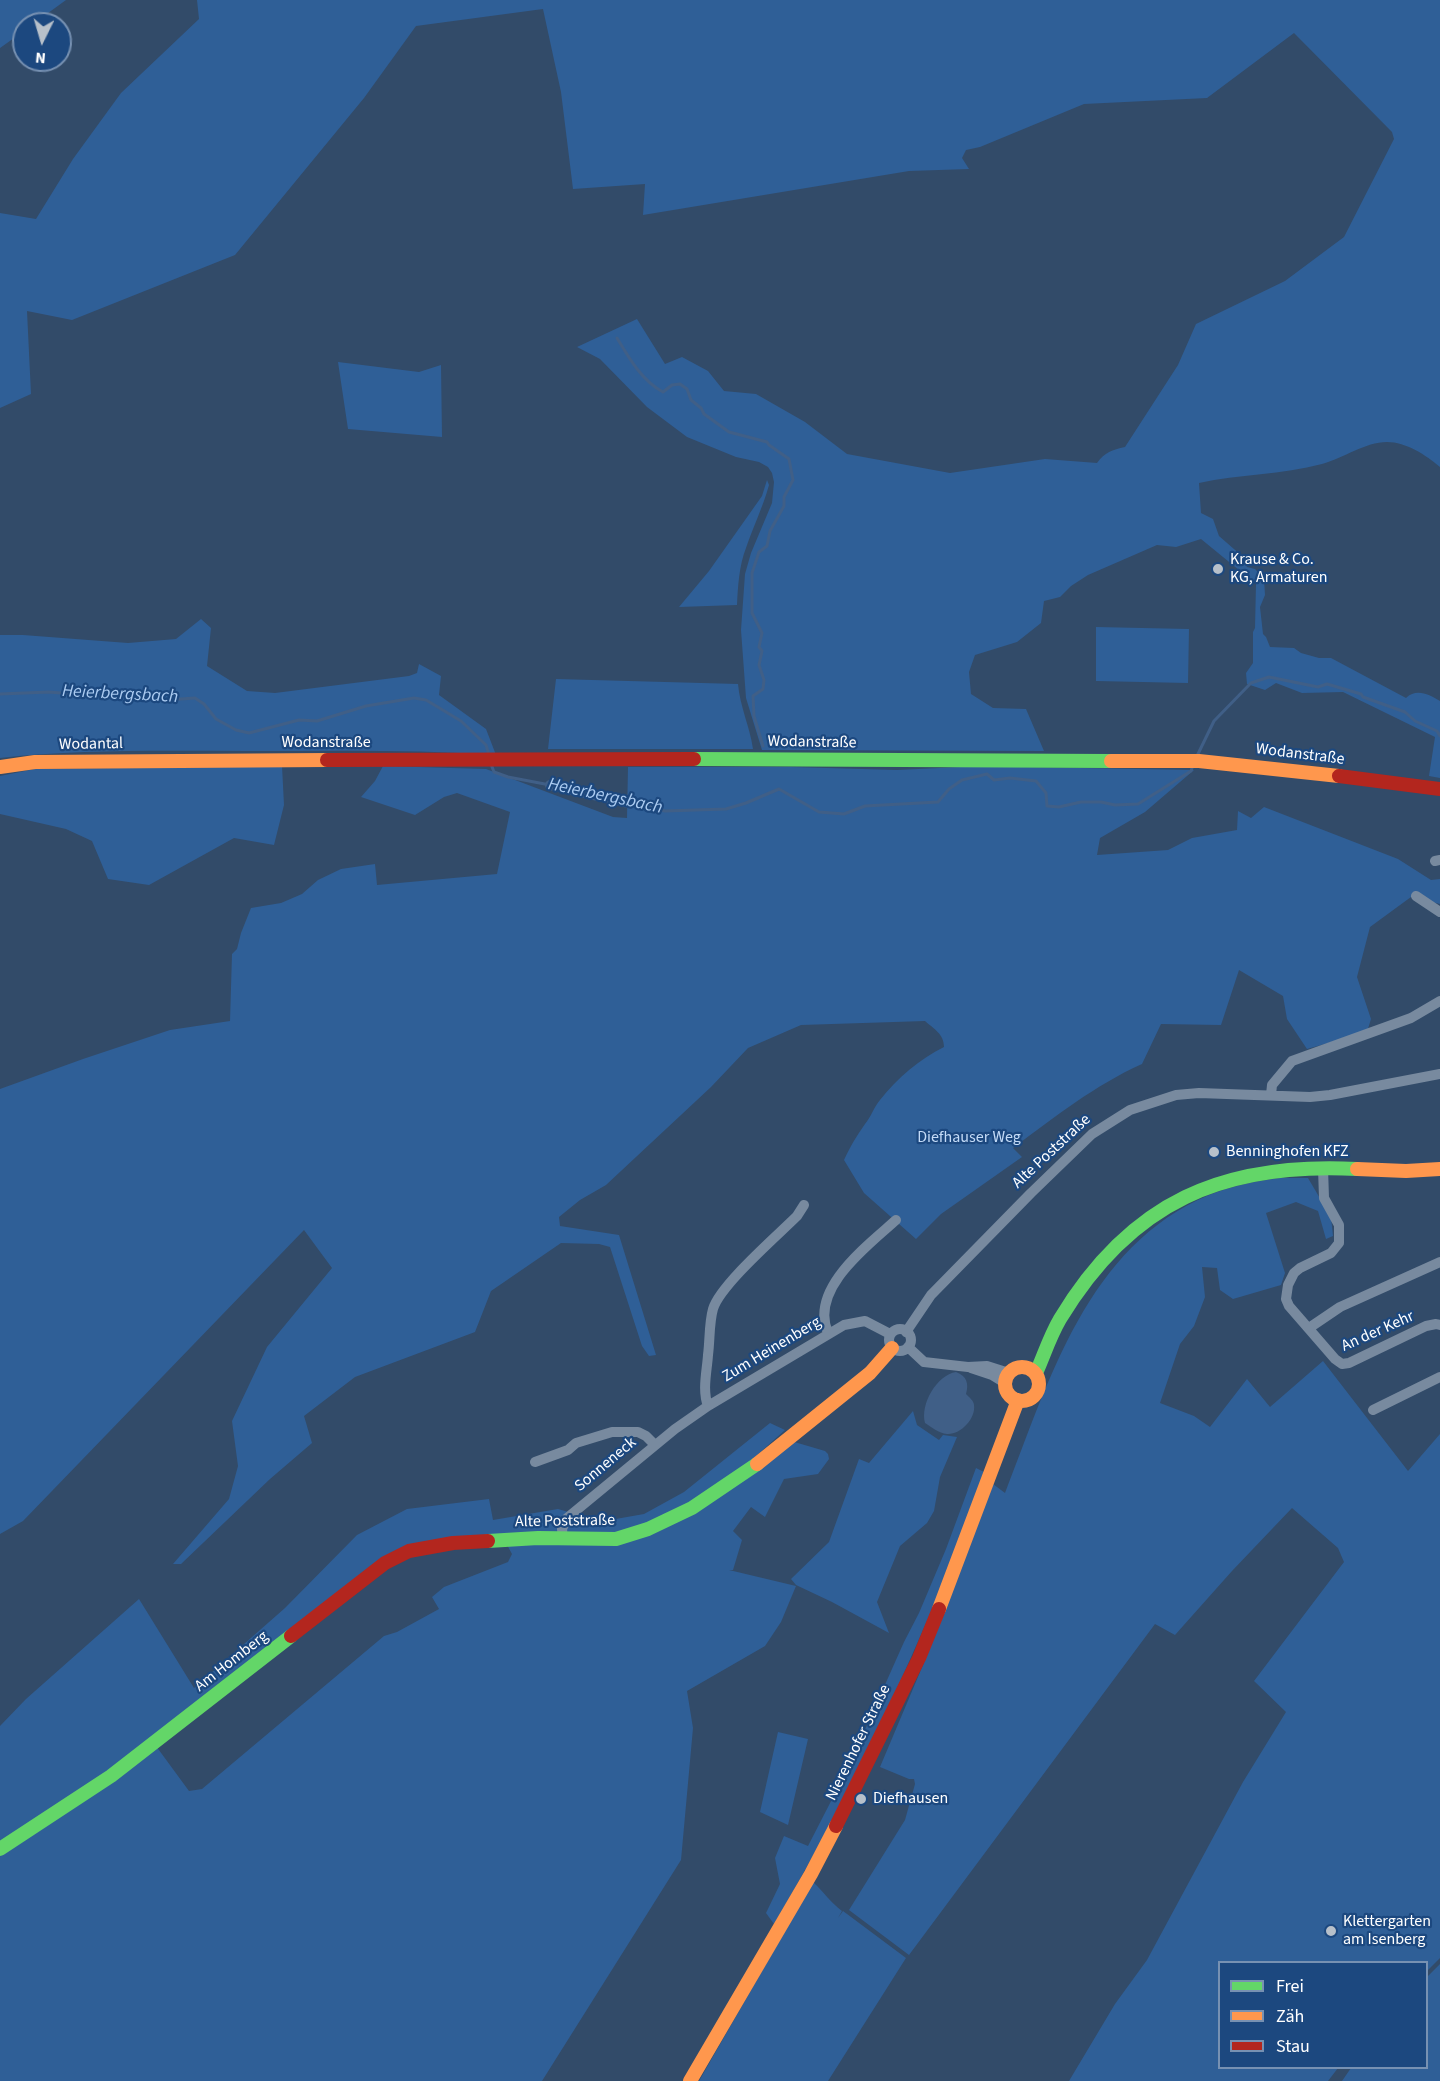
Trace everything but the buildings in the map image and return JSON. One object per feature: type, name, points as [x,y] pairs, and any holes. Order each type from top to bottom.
[{"type":"main road","name":"Wodanstraße","points":[[183,760],[1193,761],[1275,768],[1440,789]]},
{"type":"main road","name":"Wodantal","points":[[0,767],[35,762],[183,760]]},
{"type":"main road","points":[[1022,1367],[1029,1368],[1036,1373],[1040,1382],[1036,1394],[1029,1400],[1018,1400],[1009,1395],[1007,1378],[1014,1369],[1027,1364],[1049,1340],[1074,1295],[1101,1260],[1122,1238],[1160,1210],[1209,1186],[1240,1176],[1280,1169],[1394,1171],[1440,1169]]},
{"type":"main road","points":[[1036,1373],[1049,1340]]},
{"type":"main road","name":"Alte Poststraße","points":[[498,1540],[616,1539],[648,1529],[692,1508],[749,1470],[870,1373],[891,1341]]},
{"type":"main road","name":"Nierenhofer Straße","points":[[690,2081],[811,1874],[852,1796],[934,1620],[1018,1400]]},
{"type":"main road","name":"Am Homberg","points":[[0,1849],[111,1776],[385,1563],[410,1551],[453,1543],[498,1540]]},
{"type":"street","points":[[1416,896],[1440,912]]},
{"type":"street","points":[[1271,1095],[1272,1085],[1292,1061],[1411,1018],[1440,1002]]},
{"type":"street","name":"Alte Poststraße","points":[[906,1332],[931,1295],[1031,1192],[1101,1127],[1130,1110],[1176,1095],[1310,1097],[1440,1074]]},
{"type":"street","name":"An der Kehr","points":[[1323,1168],[1324,1198],[1339,1224],[1338,1243],[1331,1253],[1294,1273],[1286,1293],[1289,1306],[1335,1359],[1345,1365],[1426,1326],[1440,1325]]},
{"type":"street","points":[[708,1406],[705,1392],[712,1309],[730,1283],[797,1216],[804,1206]]},
{"type":"street","points":[[828,1333],[825,1323],[827,1303],[836,1280],[848,1265],[896,1221]]},
{"type":"street","points":[[1309,1328],[1340,1307],[1440,1262]]},
{"type":"street","name":"Zum Heinenberg","points":[[675,1428],[844,1325],[859,1321],[871,1323],[891,1341]]},
{"type":"street","points":[[900,1329],[910,1337],[908,1347],[902,1350],[891,1341],[900,1329]]},
{"type":"street","points":[[908,1347],[924,1362],[968,1367],[987,1366],[1007,1378]]},
{"type":"street","points":[[1373,1410],[1440,1377]]},
{"type":"street","name":"Sonneneck","points":[[563,1539],[562,1529],[567,1518],[675,1428]]},
{"type":"street","name":"Sonneneck","points":[[535,1462],[568,1450],[576,1443],[612,1432],[638,1432],[654,1444]]},
{"type":"green space","points":[[0,0],[66,0],[50,12],[12,12],[12,40],[0,48]]},
{"type":"green space","points":[[197,0],[1440,0],[1440,467],[1415,450],[1401,444],[1387,442],[1363,447],[1307,468],[1199,483],[1201,513],[1213,519],[1219,536],[1242,556],[1247,567],[1255,569],[1264,579],[1265,595],[1260,607],[1263,634],[1270,647],[1294,648],[1301,653],[1319,658],[1331,658],[1406,698],[1418,693],[1427,694],[1440,701],[1440,778],[1429,776],[1435,737],[1343,692],[1302,693],[1276,683],[1265,690],[1247,684],[1246,673],[1253,663],[1256,584],[1201,539],[1176,547],[1157,545],[1088,575],[1071,586],[1060,597],[1044,601],[1041,623],[1017,642],[975,655],[969,672],[971,694],[993,708],[1026,709],[1044,751],[762,750],[746,698],[741,630],[745,574],[751,553],[772,503],[774,482],[772,473],[768,467],[759,462],[736,457],[687,437],[647,407],[600,359],[577,347],[637,319],[665,364],[682,357],[708,371],[724,391],[756,394],[805,422],[847,454],[950,473],[1045,459],[1097,463],[1109,452],[1125,447],[1178,365],[1196,324],[1285,281],[1344,237],[1394,139],[1392,132],[1294,33],[1207,98],[1084,104],[980,147],[966,150],[962,158],[969,169],[909,171],[643,215],[645,184],[573,189],[561,92],[543,9],[416,26],[364,98],[235,255],[72,320],[27,311],[31,394],[0,408],[0,213],[36,219],[73,159],[121,93],[199,19]]},
{"type":"green space","points":[[338,362],[419,372],[441,365],[442,437],[348,429]]},
{"type":"green space","points":[[767,480],[769,485],[767,493],[742,562],[737,605],[679,607],[709,571],[762,496]]},
{"type":"green space","points":[[201,619],[211,628],[207,666],[247,691],[275,693],[409,676],[417,673],[419,664],[441,676],[439,695],[486,729],[496,755],[402,751],[153,751],[61,753],[0,758],[0,635],[128,643],[176,639]]},
{"type":"green space","points":[[1096,627],[1189,629],[1188,683],[1096,681]]},
{"type":"green space","points":[[556,679],[738,684],[753,749],[548,749]]},
{"type":"green space","points":[[282,766],[284,805],[274,845],[234,838],[149,885],[108,879],[92,841],[66,829],[0,814],[0,776],[35,769]]},
{"type":"green space","name":"Diefhauser Weg","points":[[383,766],[486,769],[613,817],[627,818],[628,767],[792,767],[897,770],[1024,767],[1194,770],[1145,812],[1100,838],[1097,855],[1168,850],[1192,838],[1237,830],[1238,811],[1251,818],[1264,807],[1398,859],[1431,880],[1440,879],[1440,904],[1411,897],[1370,927],[1357,977],[1371,1019],[1367,1032],[1307,1049],[1287,1019],[1283,996],[1239,970],[1221,1025],[1161,1024],[1142,1064],[1092,1092],[1013,1148],[1022,1157],[941,1214],[916,1239],[864,1193],[844,1160],[856,1137],[887,1092],[918,1063],[944,1047],[944,1042],[938,1032],[925,1021],[801,1025],[748,1048],[711,1087],[606,1185],[580,1200],[559,1217],[560,1226],[619,1235],[656,1355],[649,1356],[642,1346],[610,1247],[599,1244],[561,1243],[491,1291],[475,1332],[355,1377],[304,1416],[312,1443],[270,1479],[181,1564],[173,1564],[229,1499],[238,1466],[232,1421],[267,1347],[332,1268],[304,1230],[23,1521],[0,1534],[0,1089],[170,1030],[230,1021],[232,954],[237,949],[251,908],[281,903],[302,894],[318,880],[341,869],[375,864],[377,885],[497,874],[510,812],[457,793],[444,797],[415,815],[361,797],[375,781]]},
{"type":"green space","points":[[1280,1178],[1308,1178],[1331,1217],[1333,1236],[1326,1239],[1318,1211],[1296,1202],[1266,1213],[1285,1273],[1281,1285],[1233,1299],[1220,1290],[1217,1268],[1202,1267],[1205,1297],[1194,1326],[1180,1344],[1160,1403],[1194,1416],[1210,1427],[1247,1379],[1270,1407],[1323,1361],[1408,1471],[1440,1434],[1440,1958],[1428,1970],[1428,1961],[1218,1961],[1218,2069],[1337,2069],[1328,2081],[1069,2081],[1115,2004],[1147,1960],[1243,1782],[1286,1712],[1254,1681],[1344,1562],[1338,1548],[1292,1508],[1175,1635],[1155,1624],[909,1955],[849,1910],[905,1820],[915,1784],[914,1779],[880,1767],[923,1665],[993,1484],[1005,1493],[1038,1406],[1078,1321],[1102,1282],[1132,1247],[1167,1218],[1209,1195]]},
{"type":"green space","points":[[913,1411],[917,1425],[939,1440],[943,1435],[957,1437],[940,1477],[934,1511],[927,1523],[900,1546],[877,1602],[889,1633],[796,1585],[791,1579],[829,1542],[859,1459],[869,1463]]},
{"type":"green space","points":[[770,1423],[785,1430],[746,1465],[650,1534],[791,1441],[825,1451],[829,1459],[818,1474],[784,1479],[765,1517],[751,1507],[733,1531],[742,1540],[733,1570],[729,1570],[796,1586],[781,1622],[765,1646],[687,1691],[693,1728],[681,1860],[542,2081],[0,2081],[0,1853],[156,1746],[189,1791],[202,1789],[384,1636],[397,1632],[439,1609],[432,1597],[444,1587],[508,1562],[512,1554],[506,1543],[409,1548],[110,1773],[0,1844],[0,1726],[26,1699],[139,1599],[194,1688],[285,1608],[357,1535],[407,1509],[489,1499],[493,1520],[558,1509],[610,1520],[644,1514],[684,1492]]},
{"type":"green space","points":[[976,1468],[986,1473],[916,1647],[835,1815],[774,1924],[766,1913],[780,1884],[775,1858],[784,1836],[808,1846],[847,1770],[919,1613]]},
{"type":"green space","points":[[778,1732],[808,1739],[788,1825],[760,1812]]},
{"type":"green space","points":[[813,1882],[842,1911],[838,1918],[843,1911],[906,1958],[828,2081],[699,2081]]},
{"type":"green space","points":[[1440,1964],[1440,2081],[1342,2081],[1350,2069],[1428,2069],[1428,1976]]},
{"type":"shaded area","points":[[956,1372],[966,1381],[966,1394],[973,1402],[974,1410],[970,1421],[962,1429],[947,1434],[925,1423],[925,1407],[937,1384],[949,1374]]},
{"type":"waterway","points":[[617,338],[637,368],[655,387],[663,392],[672,385],[680,384],[687,389],[691,400],[701,408],[704,414],[729,432],[767,442],[789,459],[793,480],[784,497],[784,506],[770,531],[767,546],[759,552],[752,573],[752,613],[762,633],[759,665],[764,680],[763,689],[753,696],[754,716],[763,746]]},
{"type":"waterway","name":"Heierbergsbach","points":[[1197,756],[1214,721],[1251,683],[1269,677],[1318,687],[1327,684],[1361,694],[1363,697],[1405,712],[1415,721],[1437,731],[1440,736]]},
{"type":"waterway","name":"Heierbergsbach","points":[[0,694],[49,692],[84,695],[114,694],[167,700],[195,698],[204,704],[216,719],[236,730],[249,733],[299,720],[317,721],[366,706],[414,698],[426,700],[461,721],[486,745],[489,755]]},
{"type":"waterway","name":"Heierbergsbach","points":[[491,764],[494,772],[508,777],[550,785]]},
{"type":"waterway","name":"Heierbergsbach","points":[[629,803],[665,811],[726,809],[779,789],[819,812],[844,814],[865,806],[938,802],[949,789],[962,780],[987,774],[994,780],[1010,778],[1036,781],[1046,793],[1047,806],[1059,807],[1081,802],[1115,805],[1138,804],[1191,771],[1193,765]]},
{"type":"waterway","name":"Heierbergsbach","points":[[550,785],[629,803]]},
{"type":"traffic: fast","points":[[694,759],[1111,761]]},
{"type":"traffic: fast","points":[[1036,1373],[1056,1325],[1088,1278],[1118,1245],[1150,1218],[1185,1197],[1223,1182],[1264,1173],[1309,1169],[1357,1169]]},
{"type":"traffic: fast","points":[[488,1541],[538,1538],[616,1539],[648,1529],[692,1508],[757,1464]]},
{"type":"traffic: fast","points":[[0,1849],[111,1776],[291,1636]]},
{"type":"traffic: slow","points":[[0,767],[35,762],[327,760]]},
{"type":"traffic: slow","points":[[1111,761],[1199,761],[1339,776]]},
{"type":"traffic: slow","points":[[1357,1169],[1406,1171],[1440,1169]]},
{"type":"traffic: slow","points":[[757,1464],[870,1373],[892,1348]]},
{"type":"traffic: slow","points":[[1022,1367],[1034,1372],[1039,1384],[1034,1396],[1022,1401],[1010,1396],[1005,1384],[1010,1372],[1022,1367]]},
{"type":"traffic: slow","points":[[939,1609],[1018,1400]]},
{"type":"traffic: slow","points":[[690,2081],[811,1874],[836,1826]]},
{"type":"traffic: jam","points":[[327,760],[694,759]]},
{"type":"traffic: jam","points":[[1339,776],[1440,789]]},
{"type":"traffic: jam","points":[[291,1636],[385,1563],[409,1551],[453,1543],[488,1541]]},
{"type":"traffic: jam","points":[[836,1826],[919,1658],[939,1609]]},
{"type":"place","name":"Krause & Co. KG, Armaturen","points":[[1218,569]]},
{"type":"place","name":"Benninghofen KFZ","points":[[1214,1152]]},
{"type":"place","name":"Diefhausen","points":[[861,1799]]},
{"type":"place","name":"Klettergarten am Isenberg","points":[[1331,1931]]}]
